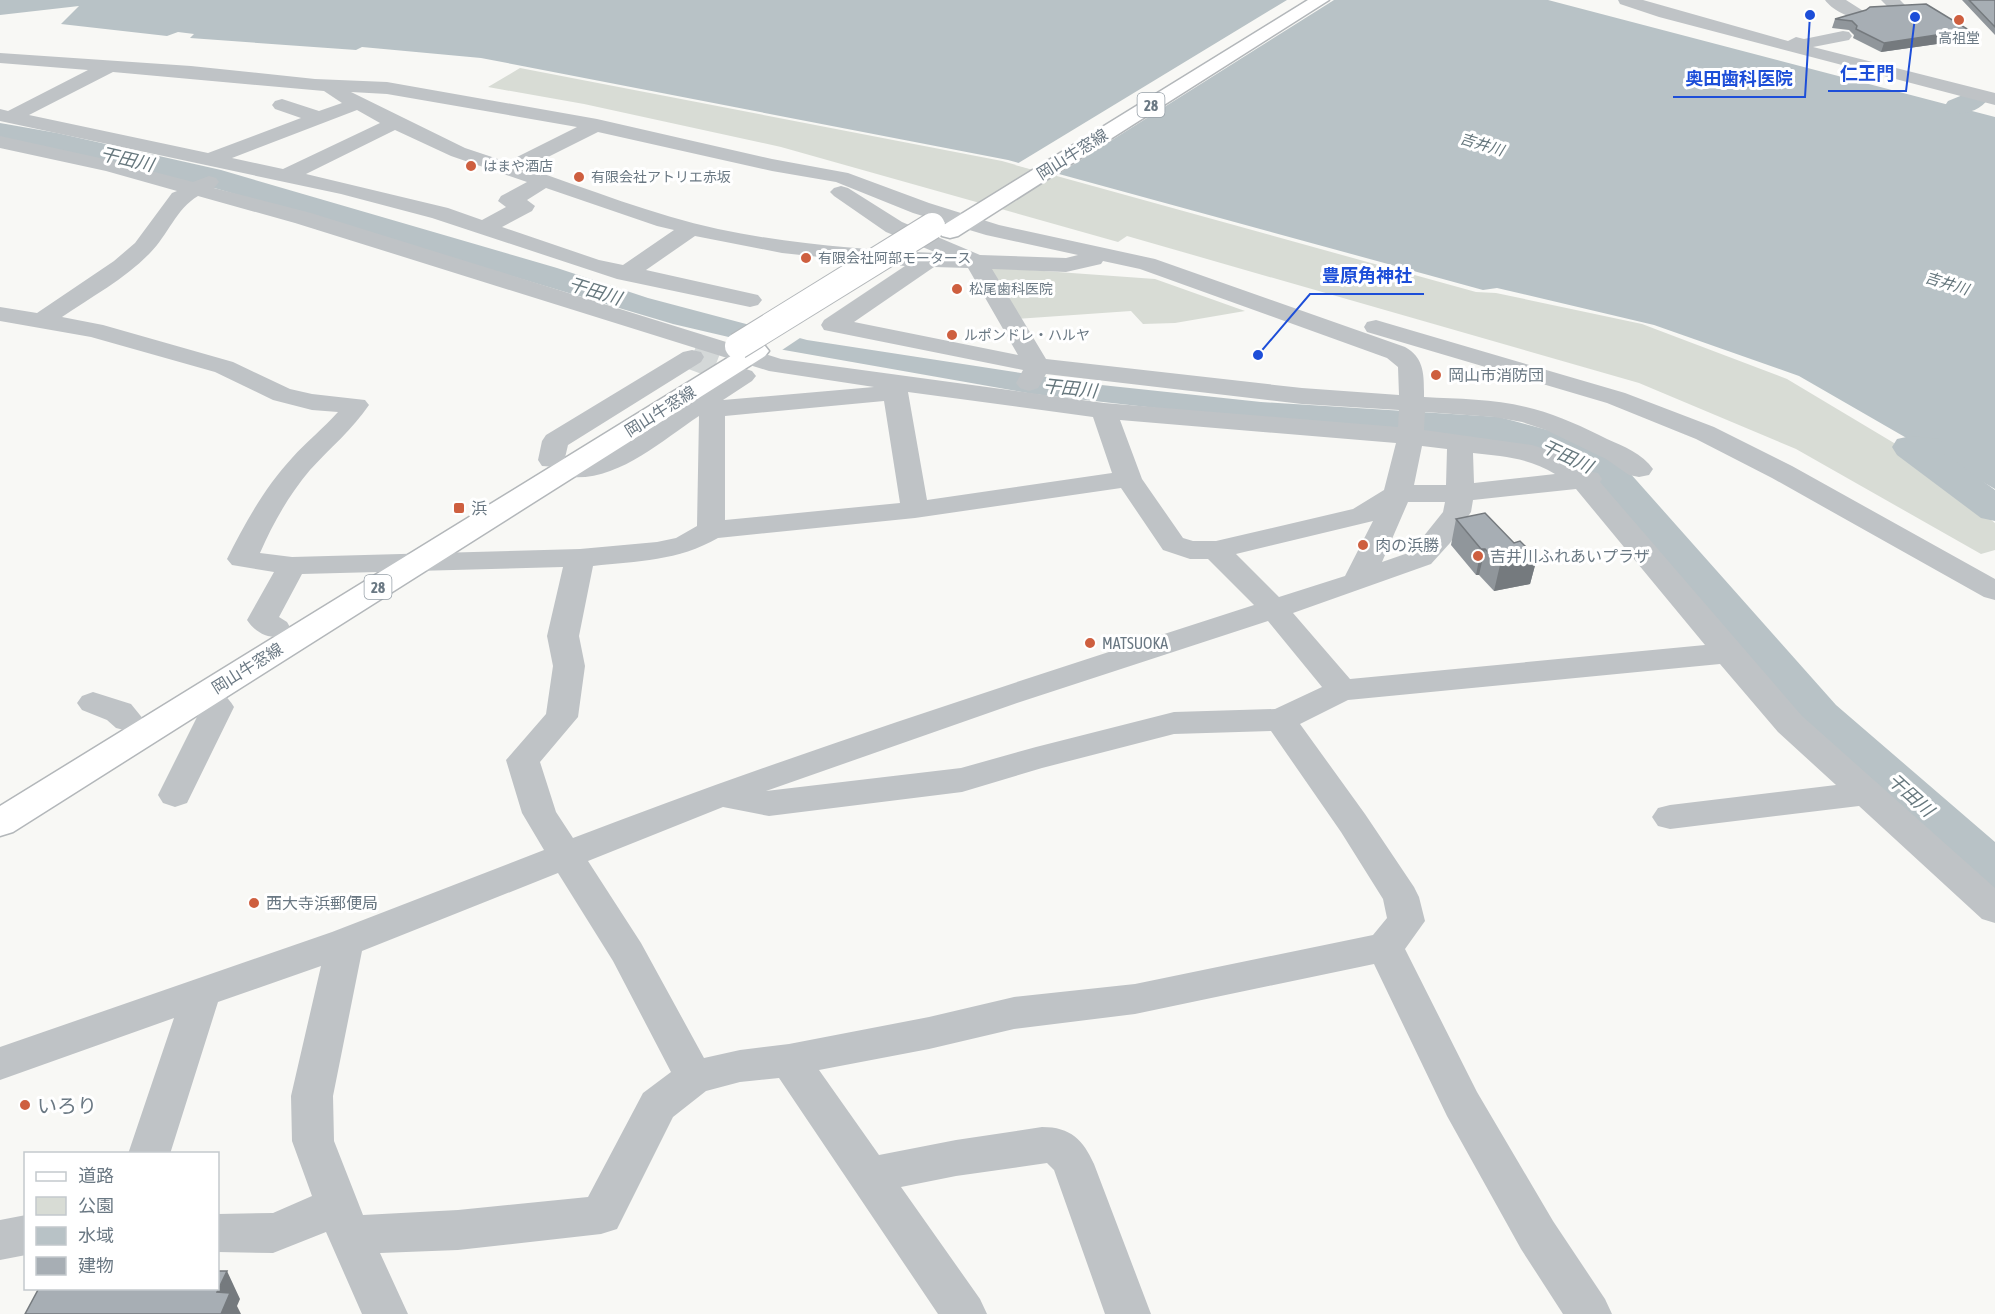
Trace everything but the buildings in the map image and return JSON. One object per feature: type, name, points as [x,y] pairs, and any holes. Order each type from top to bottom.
[{"type":"main road","name":"岡山牛窓線","points":[[0,799],[385,562],[560,464],[743,357],[1301,0]]},
{"type":"main road","name":"岡山牛窓線","points":[[957,218],[1320,0]]},
{"type":"main road","name":"岡山牛窓線","points":[[0,823],[420,561],[560,464]]},
{"type":"street","points":[[1634,2],[1660,0]]},
{"type":"street","points":[[1771,38],[1858,13],[1833,0]]},
{"type":"street","points":[[1634,2],[1665,13],[1771,38],[1995,99]]},
{"type":"street","points":[[1695,3],[1771,38],[1804,44],[1843,36]]},
{"type":"street","points":[[0,58],[315,85],[387,88],[424,93],[597,125],[772,165],[841,177],[921,208],[994,230],[1215,279],[1616,398],[1705,433],[1782,472],[1995,591]]},
{"type":"street","points":[[5,116],[110,66]]},
{"type":"street","points":[[266,79],[368,79]]},
{"type":"street","points":[[315,85],[339,92],[395,123],[458,152],[716,235],[782,246],[927,261],[1066,265],[1092,260],[1101,253]]},
{"type":"street","points":[[212,159],[359,103]]},
{"type":"street","points":[[282,105],[320,118]]},
{"type":"street","points":[[5,116],[287,175],[440,213],[625,274],[750,300]]},
{"type":"street","points":[[287,175],[395,123]]},
{"type":"street","points":[[508,169],[597,125]]},
{"type":"street","points":[[0,142],[199,188],[303,218],[743,357],[823,374],[1021,398],[1104,411],[1411,421],[1494,409],[1527,415],[1587,438],[1639,469],[1587,479],[1460,493],[1398,494],[1363,515],[1216,550],[1190,550],[1173,544],[1128,479],[1104,411]]},
{"type":"street","points":[[772,165],[824,183],[894,227],[976,262],[1038,368]]},
{"type":"street","points":[[41,321],[122,266],[143,248],[180,198],[240,167]]},
{"type":"street","points":[[483,228],[524,206],[509,201],[544,181]]},
{"type":"street","points":[[625,274],[692,228]]},
{"type":"street","points":[[927,261],[833,325],[1038,368],[1302,396],[1411,421],[1460,443],[1522,451],[1553,461],[1587,479],[1728,653],[1790,724],[1995,909]]},
{"type":"street","points":[[1147,264],[1399,353],[1411,366],[1411,421],[1398,494],[1373,554],[1357,582]]},
{"type":"street","points":[[0,314],[94,330],[224,367],[282,396],[312,402],[356,405],[348,418],[301,464],[282,489],[259,525],[242,559],[292,566],[580,558],[657,551],[686,544],[711,530],[915,510],[1128,479]]},
{"type":"street","points":[[692,357],[555,441],[560,464],[591,468],[608,464],[704,409],[743,357]]},
{"type":"street","points":[[1021,398],[1038,368]]},
{"type":"street","points":[[704,409],[935,389]]},
{"type":"street","points":[[896,393],[915,510]]},
{"type":"street","points":[[704,409],[711,530]]},
{"type":"street","points":[[0,1064],[345,942],[722,794],[1006,696],[1357,582],[1421,558],[1440,537],[1457,512],[1460,493],[1460,443]]},
{"type":"street","points":[[1216,550],[1274,609],[1342,690]]},
{"type":"street","points":[[580,558],[563,636],[569,666],[562,717],[523,760],[539,813],[628,953],[694,1077]]},
{"type":"street","points":[[276,629],[262,620],[292,566]]},
{"type":"street","points":[[722,794],[769,804],[962,780],[1036,758],[1174,723],[1280,720],[1342,690],[1728,653]]},
{"type":"street","points":[[175,795],[218,707],[204,695]]},
{"type":"street","points":[[93,702],[119,712],[128,720]]},
{"type":"street","points":[[219,1233],[273,1233],[308,1220],[343,1220],[458,1230],[601,1215],[619,1184],[657,1105],[694,1077],[740,1066],[789,1060],[929,1033],[1014,1013],[1135,999],[1385,947],[1406,921],[1401,897],[1353,823],[1280,720]]},
{"type":"street","points":[[1670,817],[1865,793]]},
{"type":"street","points":[[345,942],[312,1096],[313,1141],[343,1220],[385,1314]]},
{"type":"street","points":[[1385,947],[1462,1104],[1537,1235],[1589,1314]]},
{"type":"street","points":[[150,1152],[202,992]]},
{"type":"street","points":[[789,1060],[964,1314]]},
{"type":"street","points":[[867,1176],[956,1158],[1053,1144],[1062,1149],[1073,1164],[1128,1314]]},
{"type":"street","points":[[0,1240],[24,1235]]},
{"type":"green space","points":[[520,68],[1002,161],[1476,292],[1496,293],[1642,324],[1787,379],[1894,443],[1995,523],[1995,550],[1981,554],[1796,449],[1639,383],[1127,236],[1118,242],[781,147],[584,104],[488,87]]},
{"type":"green space","points":[[988,267],[1155,279],[1245,311],[1175,323],[1143,324],[1131,311],[1016,319]]},
{"type":"water","name":"吉井川","points":[[0,0],[1548,0],[1995,117],[1995,489],[1799,376],[1654,325],[1497,288],[1483,290],[1008,160],[481,58],[362,47],[356,50],[190,38],[194,34],[178,32],[167,36],[61,24],[79,6],[0,15]]},
{"type":"water","name":"干田川","points":[[0,123],[57,133],[221,170],[557,268],[648,298],[807,340],[1092,384],[1261,402],[1499,417],[1559,433],[1621,463],[1836,705],[1995,842],[1995,898],[1802,725],[1554,457],[1350,430],[1033,394],[784,350],[673,324],[211,187],[0,138]]},
{"type":"pier","points":[[1287,0],[1334,0],[1055,176],[1015,165]]},
{"type":"pier","points":[[752,324],[803,336],[779,352],[723,341]]},
{"type":"waterway","points":[[1958,107],[1975,98]]},
{"type":"waterway","points":[[1926,447],[1911,447],[1995,509]]},
{"type":"tunnel","points":[[692,357],[743,376]]},
{"type":"place","name":"奥田歯科医院","points":[[1810,15]]},
{"type":"place","name":"仁王門","points":[[1915,17]]},
{"type":"place","name":"高祖堂","points":[[1959,20]]},
{"type":"place","name":"はまや酒店","points":[[471,166]]},
{"type":"place","name":"有限会社アトリエ赤坂","points":[[579,177]]},
{"type":"place","name":"有限会社阿部モータース","points":[[806,258]]},
{"type":"place","name":"松尾歯科医院","points":[[957,289]]},
{"type":"place","name":"ルポンドレ・ハルヤ","points":[[952,335]]},
{"type":"place","name":"豊原角神社","points":[[1258,355]]},
{"type":"place","name":"岡山市消防団","points":[[1436,375]]},
{"type":"place","name":"浜","points":[[459,508]]},
{"type":"place","name":"肉の浜勝","points":[[1363,545]]},
{"type":"place","name":"吉井川ふれあいプラザ","points":[[1478,556]]},
{"type":"place","name":"MATSUOKA","points":[[1090,643]]},
{"type":"place","name":"西大寺浜郵便局","points":[[254,903]]},
{"type":"place","name":"いろり","points":[[25,1105]]}]
